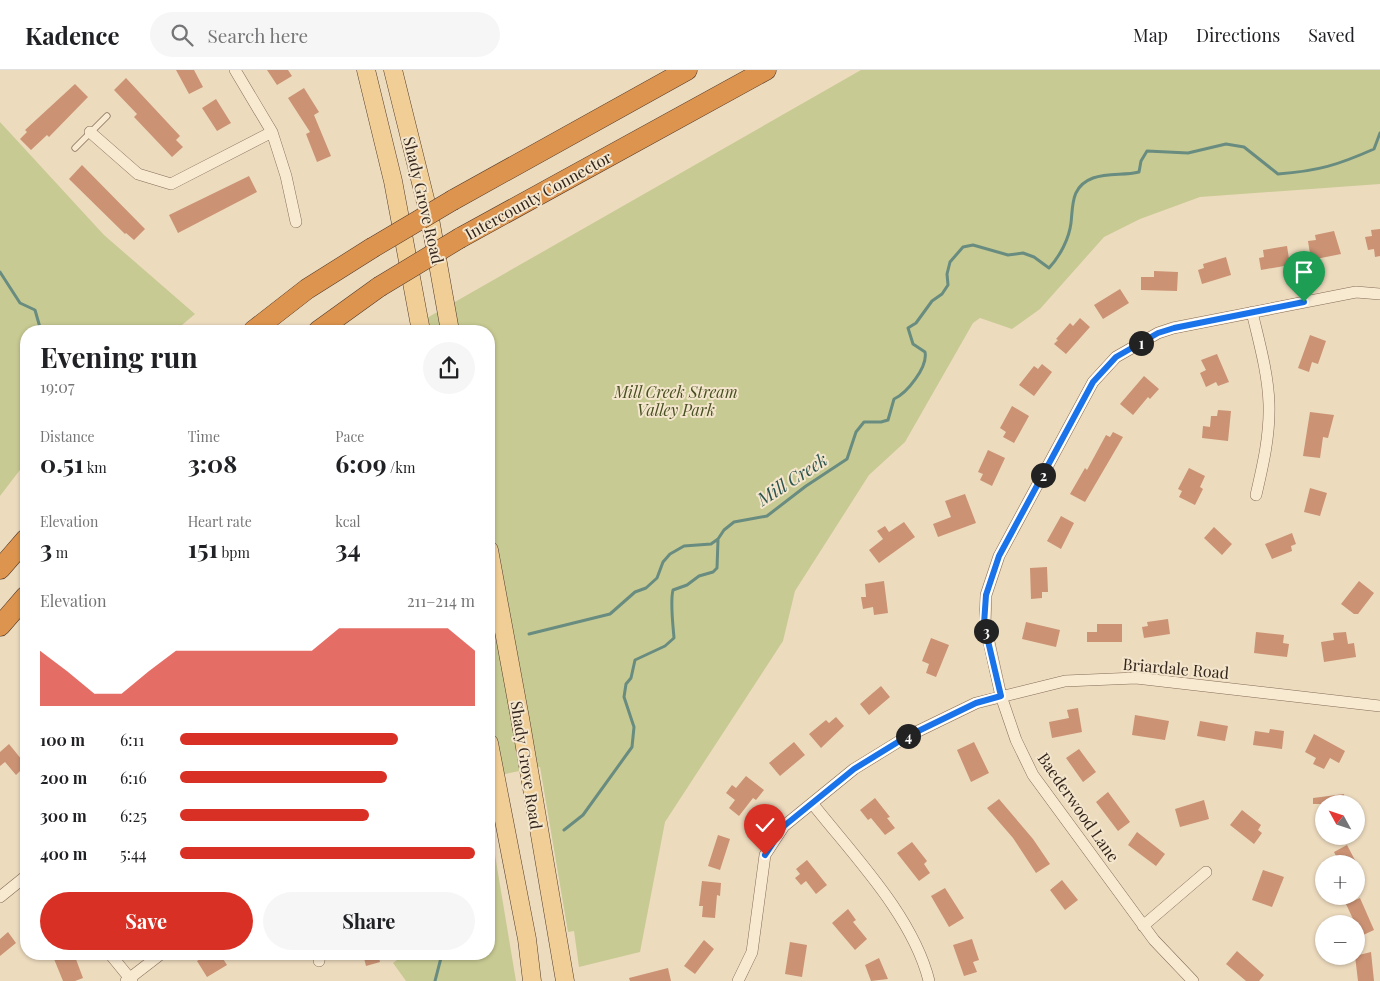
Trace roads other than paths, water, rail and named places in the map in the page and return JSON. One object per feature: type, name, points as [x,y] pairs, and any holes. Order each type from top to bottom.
[{"type":"highway","points":[[261,325],[307,289],[372,248],[453,200],[687,70]]},
{"type":"highway","name":"Intercounty Connector","points":[[326,325],[379,287],[460,238],[766,70]]},
{"type":"highway","points":[[0,569],[20,547]]},
{"type":"highway","points":[[0,626],[20,603]]},
{"type":"main road","name":"Shady Grove Road","points":[[366,70],[393,181],[420,325]]},
{"type":"main road","name":"Shady Grove Road","points":[[393,70],[430,219],[449,325]]},
{"type":"main road","name":"Shady Grove Road","points":[[495,583],[520,718],[564,981]]},
{"type":"main road","name":"Shady Grove Road","points":[[495,774],[527,939],[532,981]]},
{"type":"street","points":[[235,70],[272,132],[286,176],[296,222]]},
{"type":"street","points":[[90,132],[138,174],[171,184],[272,132]]},
{"type":"street","name":"Baederwood Lane","points":[[1193,981],[1154,940],[1033,774],[1016,740],[1001,696],[984,624],[986,595],[999,556],[1093,382],[1116,357],[1158,333],[1174,328],[1356,292],[1380,294]]},
{"type":"street","points":[[1252,312],[1264,362],[1269,404],[1266,452],[1256,495]]},
{"type":"street","name":"Briardale Road","points":[[738,981],[752,952],[765,855],[784,826],[854,769],[906,737],[976,703],[1065,681],[1136,678],[1380,706]]},
{"type":"street","points":[[812,803],[900,914],[929,981]]},
{"type":"street","points":[[1144,926],[1206,872]]},
{"type":"street","points":[[0,897],[20,881]]},
{"type":"street","points":[[114,960],[129,980],[154,960]]},
{"type":"lane","points":[[75,148],[107,116]]},
{"type":"waterway","name":"Mill Creek","points":[[529,634],[610,614],[635,592],[646,588],[657,578],[663,562],[670,554],[684,546],[711,544],[734,522],[767,516],[806,486],[847,459],[856,432],[864,422],[888,420],[894,399],[905,391],[920,372],[925,352],[913,344],[908,328],[916,323],[932,301],[942,294],[948,285],[947,274],[950,262],[963,247],[973,245],[1008,255],[1023,253],[1034,257],[1049,268],[1066,241],[1070,229],[1074,197],[1081,186],[1086,181],[1099,176],[1139,172],[1141,161],[1147,151],[1188,153],[1226,144],[1244,147],[1278,174],[1316,169],[1361,155],[1374,149],[1380,133]]},
{"type":"waterway","name":"Mill Creek","points":[[0,272],[20,303],[35,310],[39,325]]},
{"type":"waterway","points":[[564,830],[583,815],[632,747],[634,727],[624,697],[626,684],[631,678],[635,660],[665,646],[674,638],[673,590],[687,585],[699,576],[713,572],[717,568],[718,540]]},
{"type":"waterway","points":[[435,981],[440,960]]},
{"type":"park label","name":"Mill Creek Stream Valley Park","points":[[676,400]]}]
